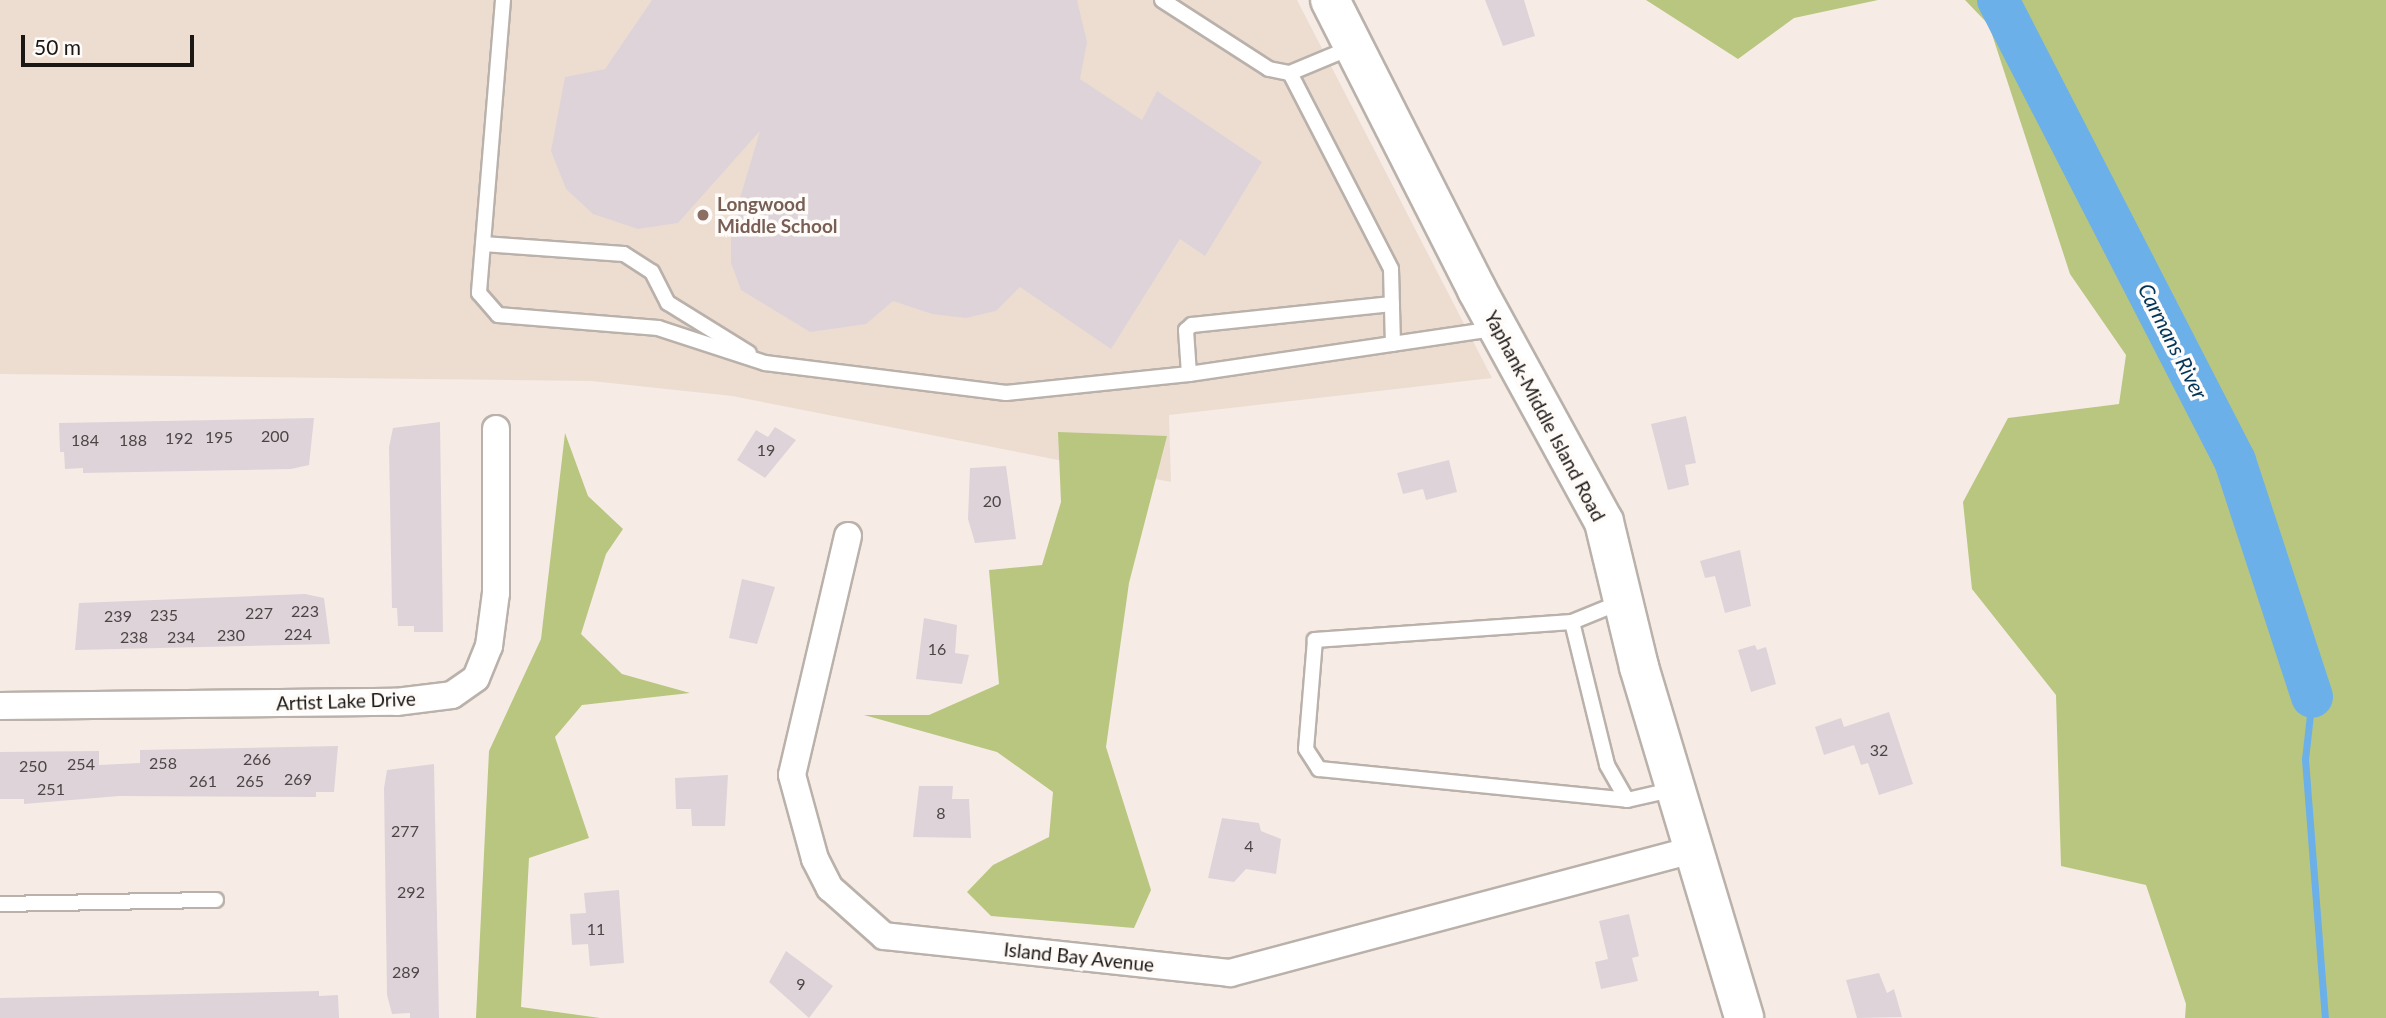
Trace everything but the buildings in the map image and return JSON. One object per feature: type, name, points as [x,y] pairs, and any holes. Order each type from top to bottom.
[{"type":"main road","name":"Yaphank-Middle Island Road","points":[[1330,0],[1350,48],[1604,522],[1675,789],[1744,1018]]},
{"type":"street","name":"Artist Lake Drive","points":[[0,706],[396,702],[452,695],[476,678],[489,646],[496,593],[496,429]]},
{"type":"street","name":"Island Bay Avenue","points":[[848,536],[792,775],[811,846],[830,888],[884,936],[1230,973],[1695,849]]},
{"type":"lane","points":[[503,0],[479,293],[498,316],[659,328],[765,363],[1006,393],[1189,374],[1498,328]]},
{"type":"lane","points":[[1163,0],[1269,69],[1290,73],[1350,48]]},
{"type":"lane","points":[[1290,73],[1391,269],[1393,344]]},
{"type":"lane","points":[[483,244],[624,254],[652,272],[668,303],[765,363]]},
{"type":"lane","points":[[1189,374],[1186,330],[1192,325],[1392,304]]},
{"type":"lane","points":[[1623,601],[1572,622],[1315,640],[1306,749],[1319,769],[1627,800],[1675,789]]},
{"type":"lane","points":[[1572,622],[1607,765],[1627,800]]},
{"type":"lane","points":[[0,904],[216,900]]},
{"type":"shaded area","name":"Longwood Middle School","points":[[0,0],[1297,0],[1492,378],[1169,415],[1171,482],[732,396],[591,381],[0,374]]},
{"type":"green space","points":[[1646,0],[1878,0],[1794,18],[1738,59]]},
{"type":"green space","points":[[1965,0],[2386,0],[2386,1018],[2185,1018],[2186,1004],[2146,885],[2061,866],[2056,695],[1972,589],[1963,502],[2008,418],[2119,404],[2126,355],[2070,274],[1989,25]]},
{"type":"green space","points":[[1058,432],[1167,436],[1129,583],[1106,747],[1151,890],[1134,928],[991,916],[967,892],[993,865],[1049,837],[1053,792],[997,752],[864,715],[929,715],[999,684],[989,570],[1042,565],[1061,502]]},
{"type":"green space","points":[[565,433],[588,496],[623,529],[606,554],[581,634],[622,674],[690,693],[582,705],[555,737],[589,838],[529,858],[521,1007],[600,1018],[476,1018],[489,751],[541,639]]},
{"type":"waterway","name":"Carmans River","points":[[1998,0],[2235,461],[2312,697]]},
{"type":"waterway","points":[[2312,697],[2305,759],[2325,1018]]},
{"type":"place","name":"Longwood Middle School","points":[[703,215]]}]
